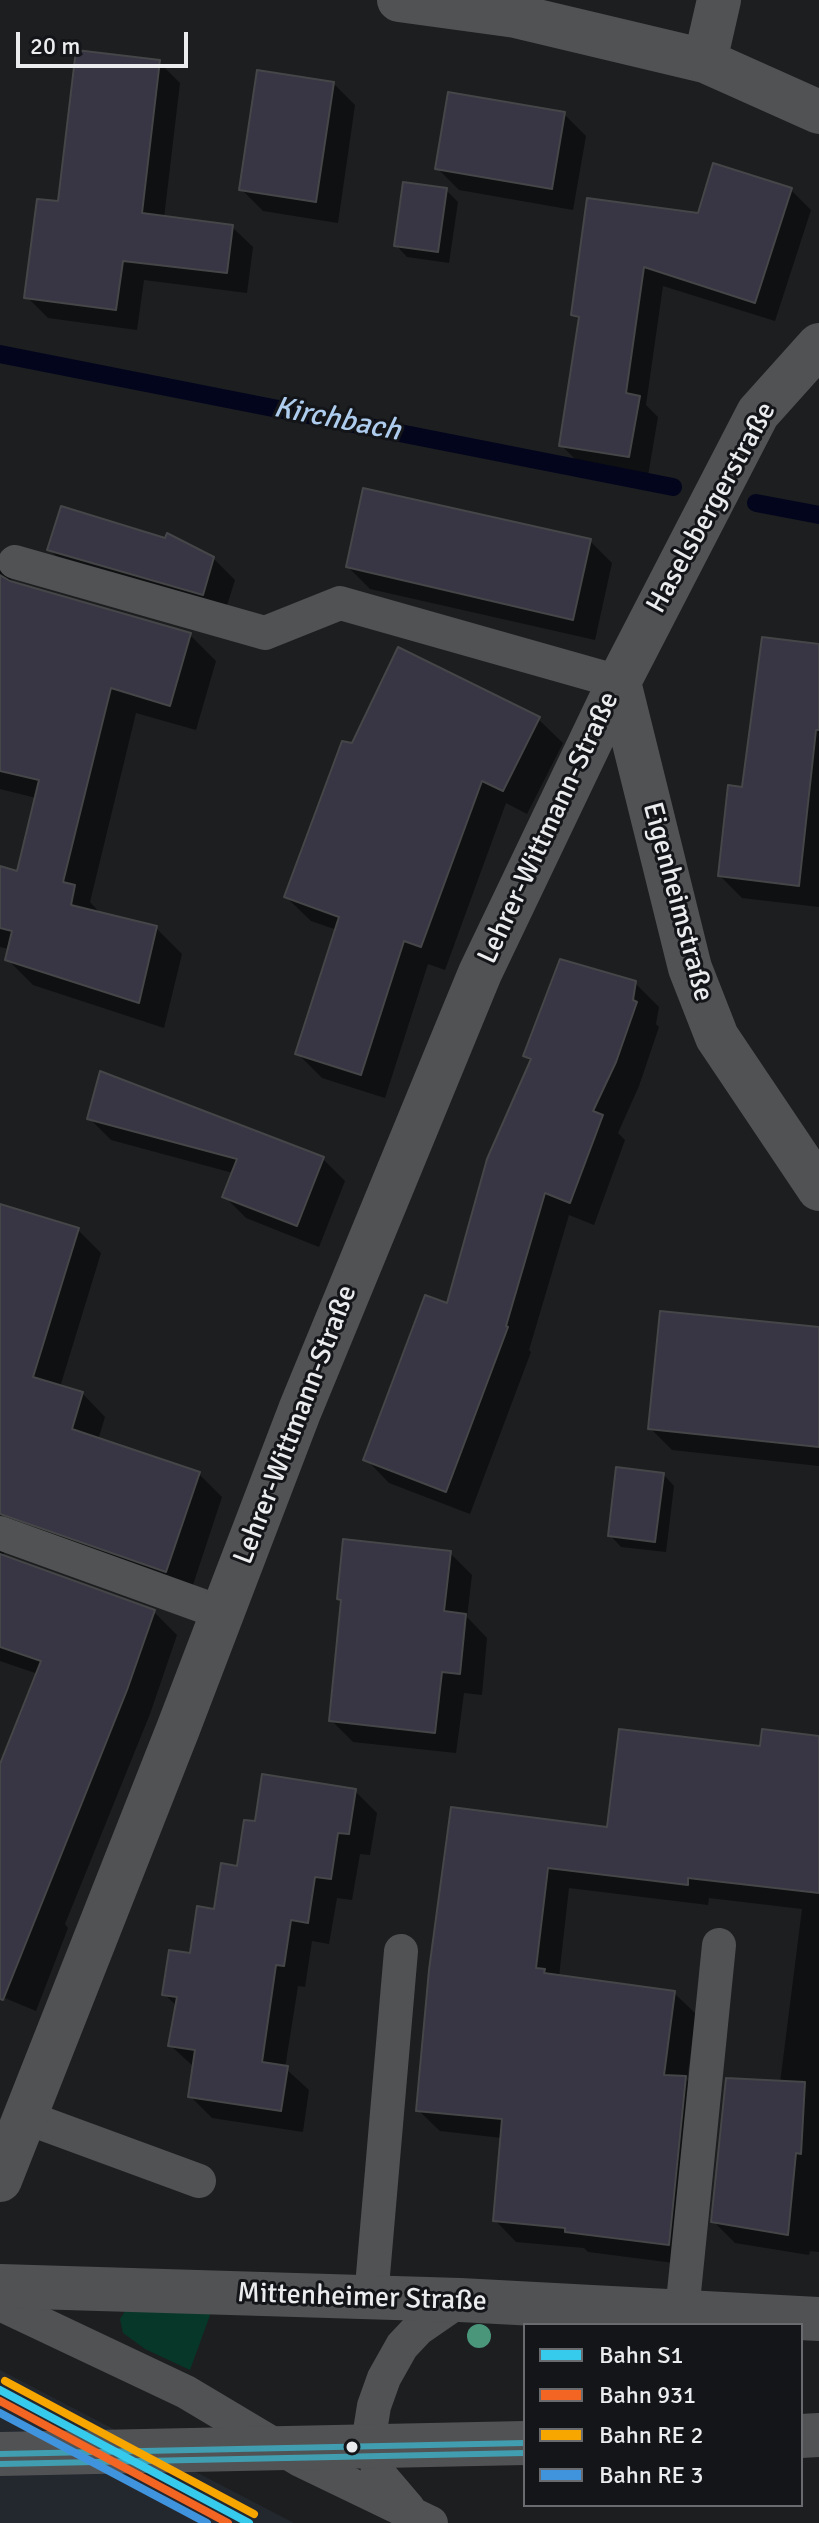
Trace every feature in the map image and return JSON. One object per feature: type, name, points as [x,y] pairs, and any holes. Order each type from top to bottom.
[{"type":"street","points":[[399,0],[516,16],[705,61],[819,112]]},
{"type":"street","points":[[705,61],[719,0]]},
{"type":"street","name":"Haselsbergerstraße","points":[[619,682],[758,413],[819,345]]},
{"type":"street","name":"Eigenheimstraße","points":[[619,682],[671,902],[695,982],[717,1037],[819,1189]]},
{"type":"street","name":"Lehrer-Wittmann-Straße","points":[[0,2180],[300,1410],[421,1110],[480,973],[619,682]]},
{"type":"street","name":"Mittenheimer Straße","points":[[0,2286],[460,2300],[819,2319]]},
{"type":"street","points":[[0,2454],[523,2443]]},
{"type":"lane","points":[[15,562],[265,633],[340,603],[619,682]]},
{"type":"lane","points":[[0,1533],[222,1613]]},
{"type":"lane","points":[[682,2312],[719,1945]]},
{"type":"lane","points":[[371,2298],[401,1951]]},
{"type":"lane","points":[[25,2117],[199,2181]]},
{"type":"lane","points":[[424,2520],[379,2474],[370,2431],[374,2406],[384,2378],[402,2346],[418,2329],[460,2300]]},
{"type":"lane","points":[[0,2304],[186,2392],[300,2460],[424,2520]]},
{"type":"shaded area","points":[[0,2370],[294,2523],[0,2523]]},
{"type":"green space","points":[[213,2307],[190,2370],[145,2349],[123,2333],[120,2319],[127,2308]]},
{"type":"building","points":[[76,50],[160,60],[142,213],[233,225],[227,273],[123,261],[116,310],[24,298],[37,199],[58,201]]},
{"type":"building","points":[[257,70],[334,82],[316,202],[239,190]]},
{"type":"building","points":[[448,92],[565,112],[552,189],[435,169]]},
{"type":"building","points":[[713,163],[792,188],[755,303],[644,267],[626,393],[640,396],[629,457],[559,446],[579,317],[571,315],[587,198],[698,213]]},
{"type":"building","points":[[403,182],[447,188],[438,252],[394,246]]},
{"type":"building","points":[[363,488],[591,539],[573,620],[346,567]]},
{"type":"building","points":[[61,506],[165,538],[167,533],[214,557],[203,595],[47,550]]},
{"type":"building","points":[[0,575],[10,581],[191,633],[170,706],[111,688],[63,882],[75,885],[71,905],[157,926],[139,1003],[5,960],[12,931],[0,928],[0,866],[17,871],[39,780],[0,771]]},
{"type":"building","points":[[762,637],[819,644],[819,730],[816,730],[799,886],[718,876],[728,785],[742,787]]},
{"type":"building","points":[[398,647],[540,717],[503,791],[482,781],[421,947],[404,941],[361,1075],[295,1054],[339,917],[284,897],[342,741],[352,743]]},
{"type":"building","points":[[560,959],[636,981],[633,1000],[637,1002],[616,1062],[593,1111],[603,1115],[570,1203],[545,1193],[508,1327],[446,1492],[363,1460],[425,1295],[447,1303],[487,1159],[531,1059],[523,1056]]},
{"type":"building","points":[[100,1071],[324,1157],[297,1226],[222,1197],[237,1159],[87,1119]]},
{"type":"building","points":[[0,1204],[79,1228],[33,1377],[83,1392],[72,1429],[200,1472],[166,1572],[0,1514]]},
{"type":"building","points":[[660,1311],[819,1327],[819,1447],[648,1429]]},
{"type":"building","points":[[616,1467],[664,1473],[655,1542],[608,1536]]},
{"type":"building","points":[[343,1539],[451,1551],[444,1611],[466,1614],[460,1674],[442,1672],[435,1733],[329,1721],[341,1600],[337,1599]]},
{"type":"building","points":[[0,1554],[155,1610],[127,1690],[3,2000],[0,1999],[0,1764],[41,1661],[0,1647]]},
{"type":"building","points":[[619,1729],[760,1746],[762,1729],[819,1736],[819,1893],[688,1878],[688,1885],[548,1868],[536,1968],[545,1969],[544,1973],[675,1991],[664,2075],[686,2076],[669,2245],[565,2232],[565,2228],[493,2221],[502,2119],[416,2111],[429,1970],[451,1807],[607,1827]]},
{"type":"building","points":[[262,1774],[356,1789],[349,1834],[338,1833],[331,1879],[315,1877],[308,1923],[291,1920],[284,1966],[276,1965],[262,2062],[288,2066],[281,2111],[188,2097],[195,2050],[168,2046],[177,1997],[162,1995],[169,1950],[190,1953],[197,1906],[214,1909],[221,1863],[237,1866],[244,1820],[255,1821]]},
{"type":"building","points":[[726,2078],[805,2082],[801,2154],[796,2153],[788,2235],[711,2222]]},
{"type":"waterway","name":"Kirchbach","points":[[0,354],[673,487]]},
{"type":"waterway","name":"Kirchbach","points":[[756,503],[819,515]]},
{"type":"rail line","name":"S1","points":[[0,2390],[249,2523]]},
{"type":"rail line","name":"931","points":[[0,2401],[228,2523]]},
{"type":"transit line","points":[[5,2381],[254,2514]]},
{"type":"transit line","points":[[0,2413],[207,2523]]},
{"type":"transit line","points":[[0,2454],[523,2443]]},
{"type":"transit line","points":[[0,2464],[523,2453]]}]
